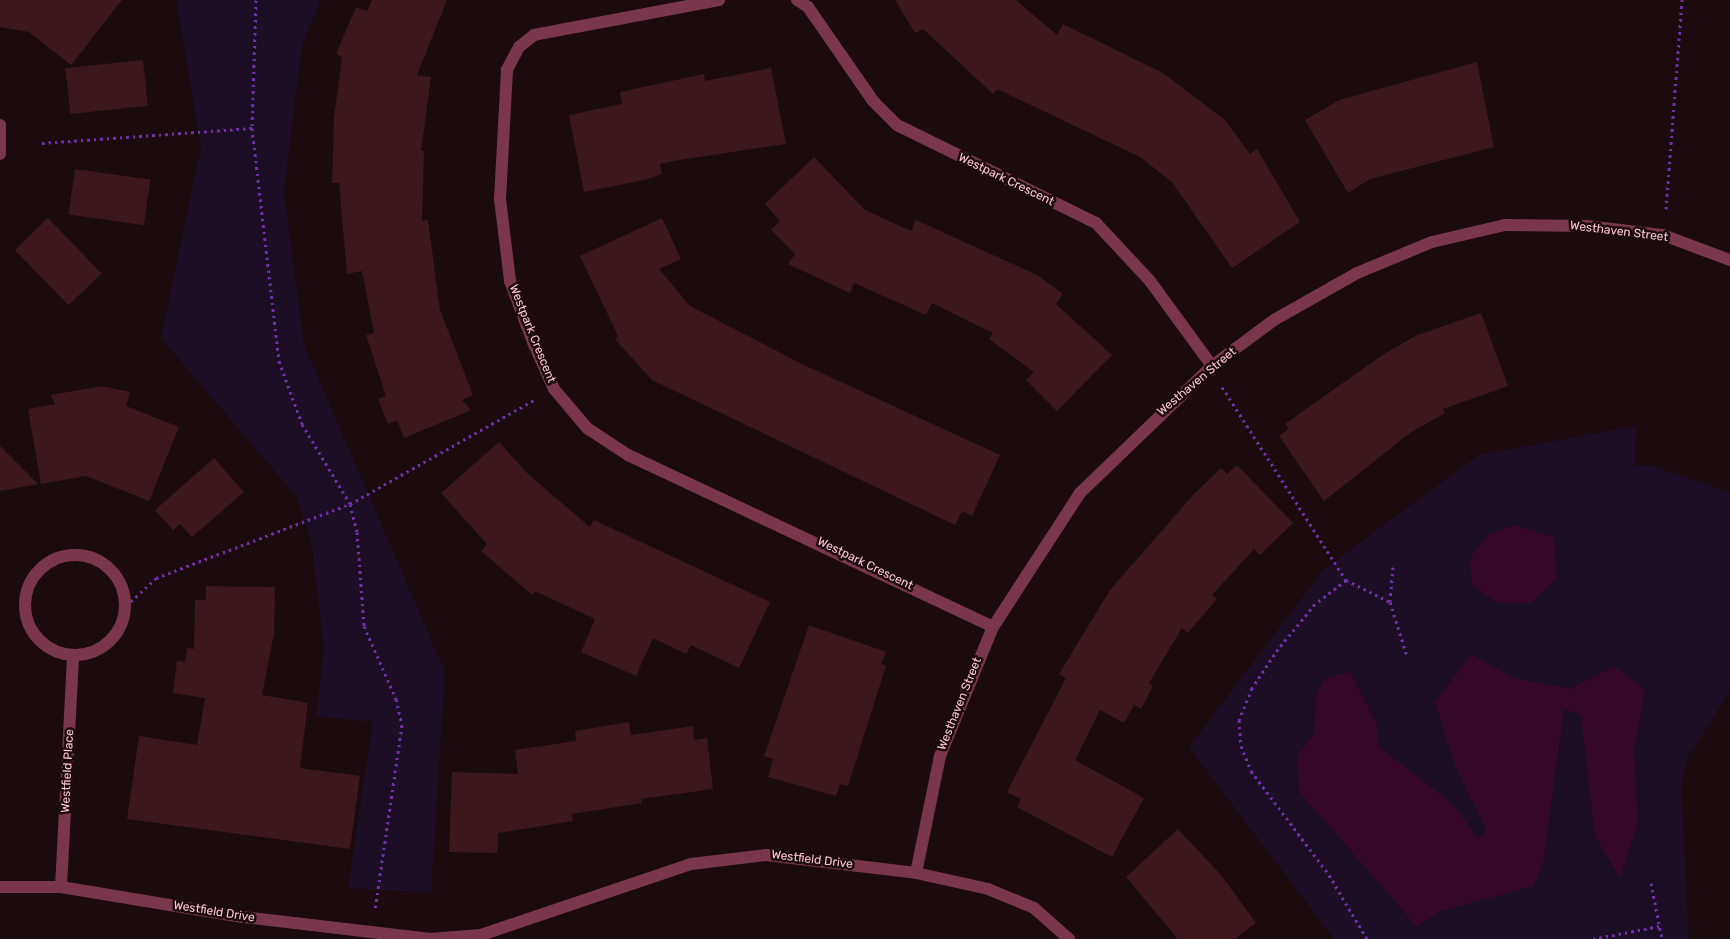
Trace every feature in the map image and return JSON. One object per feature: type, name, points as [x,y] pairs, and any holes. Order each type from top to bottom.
[{"type":"street","name":"Westpark Crescent","points":[[719,0],[534,35],[519,47],[506,70],[500,199],[510,281],[554,389],[587,428],[628,455],[993,627]]},
{"type":"street","name":"Westpark Crescent","points":[[796,0],[808,6],[873,101],[897,125],[1096,223],[1150,281],[1212,366]]},
{"type":"street","points":[[0,125],[0,154]]},
{"type":"street","name":"Westhaven Street","points":[[916,873],[940,756],[993,627],[1080,493],[1212,366],[1274,320],[1357,273],[1432,242],[1506,225],[1587,226],[1663,235],[1730,260]]},
{"type":"street","points":[[64,556],[88,556],[109,567],[122,585],[126,606],[114,637],[90,653],[73,655],[47,647],[27,617],[25,599],[34,577],[49,562],[64,556]]},
{"type":"street","name":"Westfield Place","points":[[61,887],[73,655]]},
{"type":"street","name":"Westfield Drive","points":[[0,887],[61,887],[243,917],[429,939],[481,935],[691,864],[766,855],[916,873],[988,889],[1034,908],[1069,939]]},
{"type":"path","points":[[256,0],[252,128],[279,361],[302,424],[350,504],[357,532],[364,626],[402,725],[375,910]]},
{"type":"path","points":[[1666,209],[1682,0]]},
{"type":"path","points":[[42,143],[252,128]]},
{"type":"path","points":[[1212,366],[1234,412],[1346,580],[1390,602]]},
{"type":"path","points":[[126,606],[156,578],[350,504],[554,389]]},
{"type":"path","points":[[1394,567],[1390,602],[1406,656]]},
{"type":"path","points":[[1346,580],[1315,604],[1278,649],[1252,688],[1239,720],[1241,746],[1250,771],[1328,875],[1367,939]]},
{"type":"path","points":[[1651,883],[1662,939]]},
{"type":"path","points":[[1593,939],[1660,926]]},
{"type":"shaded area","points":[[176,0],[321,0],[302,45],[284,192],[304,345],[445,672],[431,893],[348,888],[373,722],[316,716],[324,649],[312,546],[297,497],[161,338],[201,147]]},
{"type":"shaded area","points":[[1636,426],[1635,466],[1650,465],[1730,492],[1730,692],[1689,755],[1681,784],[1689,939],[1334,939],[1189,747],[1323,570],[1479,455]]},
{"type":"shaded area","points":[[1514,525],[1554,537],[1557,578],[1531,603],[1497,603],[1472,584],[1470,558],[1488,535]]},
{"type":"shaded area","points":[[1471,654],[1513,678],[1570,689],[1614,666],[1645,690],[1634,749],[1638,824],[1620,877],[1595,837],[1581,715],[1564,709],[1543,864],[1533,886],[1441,911],[1417,927],[1299,791],[1297,756],[1314,735],[1316,695],[1325,678],[1350,672],[1376,722],[1379,747],[1452,803],[1479,839],[1486,829],[1456,768],[1435,703]]},
{"type":"building","points":[[0,0],[122,0],[71,65],[29,32],[0,27]]},
{"type":"building","points":[[372,0],[447,0],[417,75],[431,77],[421,151],[424,151],[422,221],[428,220],[440,310],[473,395],[462,400],[471,410],[404,438],[397,420],[388,424],[378,399],[386,396],[366,335],[374,333],[362,271],[347,274],[339,183],[332,183],[334,118],[342,57],[336,54],[356,7],[367,11]]},
{"type":"building","points":[[895,0],[1016,0],[1057,35],[1063,24],[1163,73],[1225,120],[1250,154],[1257,149],[1300,222],[1232,268],[1172,182],[1140,157],[997,89],[993,94],[923,29],[915,33]]},
{"type":"building","points":[[143,60],[148,106],[70,114],[65,68]]},
{"type":"building","points":[[1477,62],[1494,147],[1370,179],[1348,193],[1305,120],[1339,100]]},
{"type":"building","points":[[771,68],[786,144],[660,164],[662,174],[644,180],[584,192],[569,115],[622,104],[620,92],[704,74],[705,81]]},
{"type":"building","points":[[814,157],[865,210],[911,231],[916,220],[1037,275],[1063,294],[1056,304],[1112,355],[1057,411],[1026,380],[1034,372],[989,339],[993,333],[932,303],[926,315],[854,283],[850,293],[788,264],[795,254],[771,230],[780,221],[765,204]]},
{"type":"building","points":[[75,169],[150,180],[144,225],[69,215]]},
{"type":"building","points":[[48,218],[101,273],[68,305],[15,250]]},
{"type":"building","points":[[662,218],[681,259],[659,269],[690,306],[802,364],[1000,455],[972,516],[962,511],[955,525],[652,380],[615,339],[618,336],[580,256]]},
{"type":"building","points":[[1481,313],[1508,386],[1443,409],[1445,413],[1410,433],[1324,501],[1279,436],[1289,429],[1285,424],[1381,356],[1415,336]]},
{"type":"building","points":[[102,386],[130,392],[126,406],[179,427],[149,501],[86,476],[41,484],[28,409],[55,404],[51,395]]},
{"type":"building","points":[[499,442],[529,475],[590,527],[594,520],[770,602],[739,668],[691,645],[686,654],[653,638],[636,676],[581,652],[595,619],[535,591],[532,595],[481,551],[487,544],[441,493]]},
{"type":"building","points":[[0,446],[38,484],[0,491]]},
{"type":"building","points":[[214,458],[244,492],[192,537],[180,524],[173,530],[155,510]]},
{"type":"building","points":[[1237,465],[1293,523],[1260,555],[1254,549],[1212,595],[1217,599],[1188,633],[1182,628],[1149,683],[1153,686],[1141,709],[1134,705],[1124,723],[1100,710],[1075,760],[1144,798],[1112,857],[1017,807],[1021,799],[1007,792],[1066,678],[1059,674],[1110,590],[1195,493],[1221,468],[1227,474]]},
{"type":"building","points":[[206,586],[275,587],[274,633],[262,695],[308,703],[300,768],[360,776],[350,849],[127,819],[139,736],[197,745],[205,698],[173,693],[177,661],[185,662],[187,648],[194,649],[195,600],[206,600]]},
{"type":"building","points":[[809,625],[886,652],[881,664],[886,666],[848,786],[840,784],[836,796],[768,777],[773,759],[764,756]]},
{"type":"building","points":[[629,722],[631,735],[693,726],[694,740],[707,738],[713,789],[641,799],[642,803],[572,814],[573,821],[498,833],[497,853],[449,852],[452,772],[518,774],[515,750],[576,741],[575,731]]},
{"type":"building","points":[[1178,829],[1221,875],[1256,923],[1235,939],[1178,939],[1126,877]]}]
